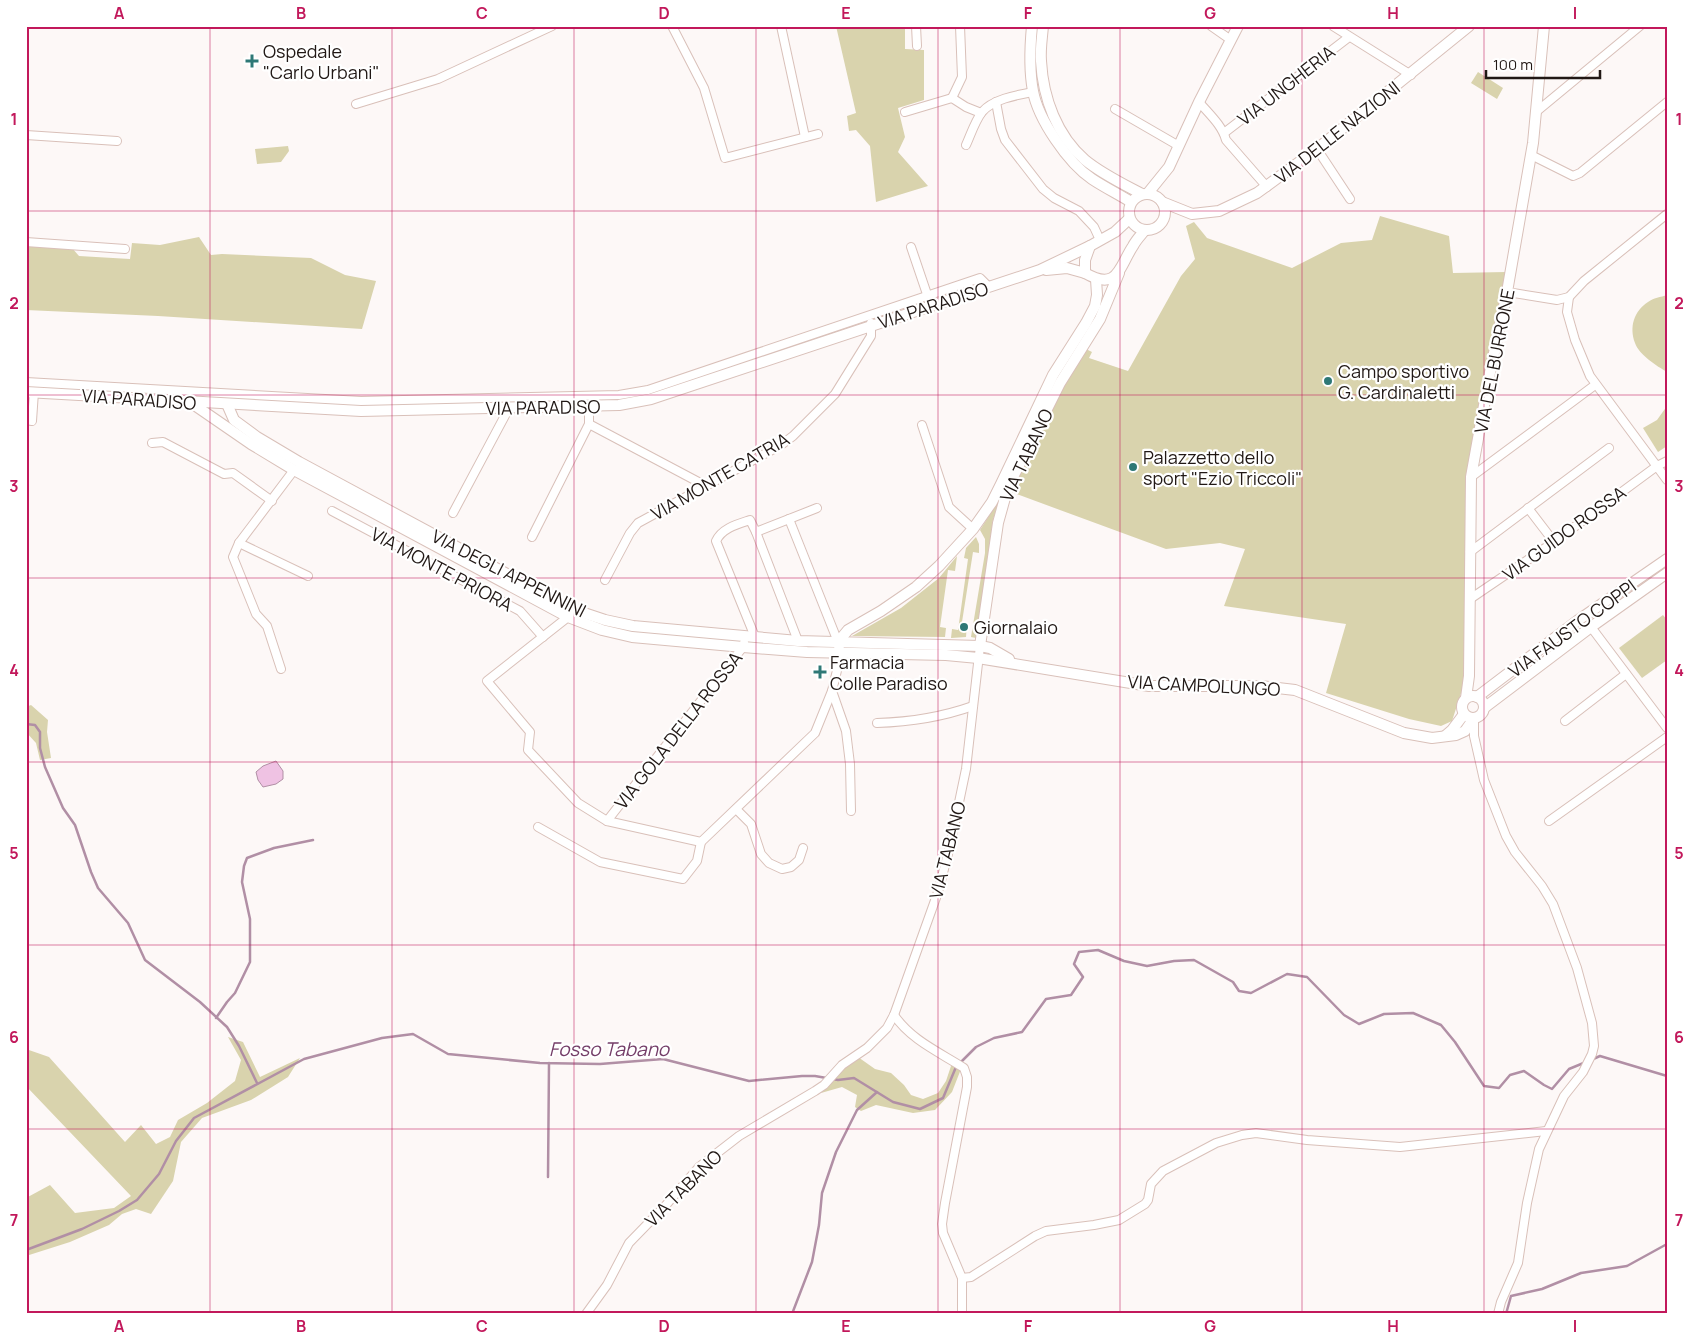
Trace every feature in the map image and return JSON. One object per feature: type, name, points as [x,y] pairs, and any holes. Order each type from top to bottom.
[{"type":"street","points":[[356,104],[438,79],[552,26]]},
{"type":"street","points":[[672,26],[704,88],[725,158],[818,134]]},
{"type":"street","points":[[781,26],[805,137]]},
{"type":"street","points":[[916,26],[917,46]]},
{"type":"street","points":[[952,98],[962,77],[960,26]]},
{"type":"street","points":[[1032,26],[1030,46],[1033,92],[1045,124],[1074,164],[1090,178],[1131,202]]},
{"type":"street","points":[[1043,26],[1041,59],[1044,85],[1050,106],[1066,140],[1086,160],[1145,194],[1160,200]]},
{"type":"street","points":[[1211,26],[1231,40]]},
{"type":"street","points":[[1169,167],[1145,194],[1131,202],[1128,208],[1130,219],[1136,227],[1152,230],[1161,223],[1165,213],[1160,200],[1169,167],[1199,102],[1238,26]]},
{"type":"street","points":[[1332,26],[1411,75]]},
{"type":"street","name":"VIA DELLE NAZIONI","points":[[1160,200],[1192,214],[1219,211],[1266,187],[1411,75],[1469,26]]},
{"type":"street","name":"VIA DEL BURRONE","points":[[1466,698],[1469,676],[1471,477],[1491,367],[1508,292],[1531,155],[1544,26]]},
{"type":"street","points":[[1536,112],[1640,26]]},
{"type":"street","name":"VIA UNGHERIA","points":[[1224,133],[1349,37]]},
{"type":"street","points":[[966,145],[981,113],[988,106],[1033,92]]},
{"type":"street","points":[[905,112],[952,98],[981,113]]},
{"type":"street","points":[[996,102],[1005,140],[1043,189],[1054,198],[1079,211],[1094,226],[1100,240]]},
{"type":"street","points":[[1199,102],[1224,133],[1226,140],[1266,187]]},
{"type":"street","points":[[1531,155],[1573,176],[1580,173],[1667,102]]},
{"type":"street","points":[[1115,109],[1178,146]]},
{"type":"street","points":[[26,135],[117,141]]},
{"type":"street","points":[[1317,149],[1350,199]]},
{"type":"street","points":[[1667,214],[1584,281],[1569,298],[1567,312],[1575,340],[1595,385],[1667,480]]},
{"type":"street","points":[[1040,270],[1116,232],[1130,219]]},
{"type":"street","name":"VIA TABANO","points":[[586,1314],[607,1285],[629,1243],[699,1167],[739,1136],[824,1085],[842,1065],[867,1048],[887,1028],[894,1015],[938,892],[949,850],[966,769],[978,658],[998,523],[1008,487],[1060,383],[1100,320],[1119,273],[1133,246],[1146,230]]},
{"type":"street","points":[[26,242],[125,249]]},
{"type":"street","points":[[1085,273],[1085,260],[1090,246]]},
{"type":"street","points":[[911,248],[929,301]]},
{"type":"street","points":[[1040,270],[1067,268],[1085,273],[1096,279],[1107,280],[1119,273]]},
{"type":"street","name":"VIA PARADISO","points":[[30,392],[251,406],[509,408],[619,405],[651,399],[870,320],[929,301],[989,287],[1040,270]]},
{"type":"street","name":"VIA TABANO","points":[[838,642],[848,630],[881,611],[916,587],[939,566],[973,529],[992,502],[1052,375],[1095,306],[1097,295],[1096,279]]},
{"type":"street","points":[[1508,292],[1557,300],[1569,298]]},
{"type":"street","points":[[26,382],[361,406],[619,395],[648,390],[870,320]]},
{"type":"street","name":"VIA MONTE CATRIA","points":[[605,580],[630,533],[638,523],[782,444],[793,436],[835,394],[871,336],[870,320]]},
{"type":"street","points":[[1471,477],[1595,385]]},
{"type":"street","points":[[26,420],[32,421],[30,392]]},
{"type":"street","name":"VIA DEGLI APPENNINI","points":[[190,402],[251,444],[294,470],[602,630],[632,636],[743,647],[841,654],[946,655],[978,658]]},
{"type":"street","points":[[224,425],[221,416],[222,410],[227,404]]},
{"type":"street","name":"VIA DEGLI APPENNINI","points":[[227,404],[234,420],[299,462],[570,613],[634,626],[798,641],[980,646]]},
{"type":"street","points":[[244,427],[242,419],[251,406]]},
{"type":"street","points":[[532,537],[589,424],[589,407]]},
{"type":"street","points":[[453,513],[509,408]]},
{"type":"street","points":[[589,424],[706,486]]},
{"type":"street","points":[[922,426],[949,507],[973,529]]},
{"type":"street","points":[[152,443],[163,442],[224,474],[233,473],[272,501]]},
{"type":"street","points":[[1470,552],[1609,448]]},
{"type":"street","name":"VIA GUIDO ROSSA","points":[[1470,600],[1554,542],[1657,466],[1667,461]]},
{"type":"street","points":[[281,668],[267,626],[256,614],[233,557],[239,543],[294,470]]},
{"type":"street","points":[[756,532],[817,508]]},
{"type":"street","points":[[1528,508],[1554,542]]},
{"type":"street","name":"VIA MONTE PRIORA","points":[[332,510],[520,610],[543,637]]},
{"type":"street","points":[[538,827],[600,862],[683,879],[697,861],[701,842],[816,733],[832,691],[841,654],[838,642],[788,519]]},
{"type":"street","points":[[750,637],[716,541],[718,536],[726,529],[750,520],[798,641]]},
{"type":"street","points":[[239,543],[308,576]]},
{"type":"street","name":"VIA FAUSTO COPPI","points":[[1477,697],[1577,621],[1667,559]]},
{"type":"street","name":"VIA FAUSTO COPPI","points":[[1484,708],[1591,627],[1667,573]]},
{"type":"street","points":[[570,613],[543,637],[487,680],[530,732],[528,750],[578,803],[607,821],[701,842]]},
{"type":"street","points":[[1591,627],[1667,728]]},
{"type":"street","name":"VIA GOLA DELLA ROSSA","points":[[607,821],[750,637]]},
{"type":"street","name":"VIA CAMPOLUNGO","points":[[980,646],[990,648],[1017,663]]},
{"type":"street","name":"VIA CAMPOLUNGO","points":[[978,658],[1149,686],[1260,686],[1295,690],[1404,733],[1432,738],[1456,735],[1465,731],[1474,718]]},
{"type":"street","points":[[1565,721],[1626,674]]},
{"type":"street","points":[[832,691],[846,731],[850,764],[851,812]]},
{"type":"street","points":[[1477,697],[1482,702],[1484,708],[1481,714],[1474,718],[1468,717],[1464,714],[1462,707],[1466,698],[1477,697]]},
{"type":"street","points":[[877,723],[930,718],[951,714],[973,706]]},
{"type":"street","points":[[1444,736],[1452,730],[1464,714]]},
{"type":"street","points":[[1474,718],[1474,736],[1484,780],[1506,836],[1515,852],[1542,886],[1553,904],[1577,968],[1592,1023],[1594,1046],[1583,1072],[1564,1096],[1546,1131],[1532,1172],[1518,1263],[1501,1302],[1498,1314]]},
{"type":"street","points":[[1549,821],[1667,737]]},
{"type":"street","points":[[736,809],[751,824],[760,854],[769,863],[782,869],[791,866],[799,860],[802,848]]},
{"type":"street","points":[[894,1015],[901,1025],[914,1037],[964,1068],[967,1077],[967,1087],[942,1224],[943,1233],[962,1278],[962,1314]]},
{"type":"street","points":[[962,1278],[971,1277],[1046,1231],[1114,1222],[1132,1214],[1148,1200],[1151,1184],[1163,1171],[1216,1143],[1242,1134],[1400,1147],[1546,1131]]},
{"type":"shaded area","points":[[836,26],[905,28],[905,49],[924,50],[924,100],[898,108],[905,137],[898,152],[928,186],[876,202],[870,146],[856,130],[849,131],[847,116],[856,113]]},
{"type":"shaded area","points":[[1478,72],[1503,88],[1497,99],[1471,83]]},
{"type":"shaded area","points":[[288,146],[289,151],[281,162],[257,164],[255,149]]},
{"type":"shaded area","points":[[1380,216],[1449,236],[1453,273],[1506,272],[1468,469],[1466,659],[1464,684],[1452,721],[1441,726],[1409,719],[1326,693],[1346,624],[1224,606],[1245,549],[1220,543],[1166,549],[1011,492],[1052,405],[1086,349],[1092,352],[1089,358],[1128,371],[1181,276],[1195,259],[1186,226],[1194,222],[1207,238],[1292,268],[1341,243],[1372,240]]},
{"type":"shaded area","points":[[199,237],[211,255],[311,258],[345,275],[376,281],[362,329],[26,310],[26,246],[72,248],[79,256],[130,259],[132,243],[160,245]]},
{"type":"shaded area","points":[[1667,295],[1667,372],[1640,352],[1633,337],[1633,325],[1636,315],[1643,306],[1652,300]]},
{"type":"shaded area","points":[[1667,406],[1667,446],[1658,452],[1643,428],[1657,420]]},
{"type":"shaded area","points":[[999,500],[993,520],[976,638],[971,637],[985,553],[985,539],[980,530]]},
{"type":"shaded area","points":[[976,537],[979,544],[979,553],[973,552],[962,622],[967,623],[966,637],[951,638],[952,629],[958,630],[968,559],[964,558],[966,548]]},
{"type":"shaded area","points":[[957,556],[955,571],[948,570],[940,627],[946,628],[945,637],[852,636],[901,608],[939,578]]},
{"type":"shaded area","points":[[1663,615],[1667,620],[1667,660],[1642,678],[1619,648]]},
{"type":"shaded area","points":[[31,705],[48,720],[47,732],[51,758],[40,760],[36,743],[26,732],[26,707]]},
{"type":"shaded area","points":[[276,761],[283,771],[283,779],[276,784],[263,787],[258,780],[256,772],[263,766]]},
{"type":"shaded area","points":[[228,1037],[243,1042],[260,1077],[300,1058],[288,1077],[251,1100],[202,1118],[181,1142],[173,1181],[151,1214],[136,1209],[122,1214],[109,1225],[70,1242],[26,1256],[26,1198],[50,1185],[75,1213],[114,1208],[131,1196],[26,1086],[26,1049],[49,1057],[125,1142],[141,1125],[156,1144],[170,1137],[178,1120],[207,1103],[235,1081],[241,1060]]},
{"type":"shaded area","points":[[858,1057],[875,1069],[891,1073],[904,1085],[911,1095],[923,1099],[938,1093],[946,1081],[952,1063],[961,1069],[952,1092],[935,1110],[913,1113],[876,1105],[861,1111],[855,1107],[857,1095],[842,1087],[821,1093],[837,1073]]},
{"type":"waterway","points":[[26,724],[35,725],[40,732],[40,748],[45,767],[63,808],[75,825],[98,888],[128,923],[145,960],[200,1002],[227,1027],[239,1046],[257,1083]]},
{"type":"waterway","points":[[216,1018],[235,993],[250,962],[250,919],[242,882],[247,858],[274,848],[313,840]]},
{"type":"waterway","name":"Fosso Tabano","points":[[26,1250],[82,1229],[137,1200],[159,1174],[176,1141],[194,1118],[304,1059],[382,1038],[413,1034],[448,1054],[540,1063],[600,1064],[663,1059],[749,1081],[802,1076],[838,1080],[854,1078],[893,1102],[920,1109],[943,1098],[956,1067],[976,1047],[994,1038],[1022,1032],[1046,999],[1071,995],[1083,977],[1074,964],[1079,952],[1098,950],[1124,961],[1147,966],[1174,961],[1194,960],[1233,982],[1239,991],[1251,993],[1287,974],[1307,977],[1344,1015],[1359,1024],[1384,1014],[1413,1013],[1441,1025],[1455,1042],[1484,1086],[1499,1088],[1510,1075],[1524,1071],[1552,1089],[1569,1069],[1586,1062]]},
{"type":"waterway","name":"Fosso Tabano","points":[[1591,1060],[1600,1056],[1667,1076]]},
{"type":"waterway","points":[[548,1177],[549,1063]]},
{"type":"waterway","points":[[792,1314],[812,1262],[819,1225],[822,1193],[836,1152],[857,1110],[877,1092]]},
{"type":"waterway","points":[[1506,1314],[1511,1296],[1542,1289],[1581,1273],[1627,1266],[1667,1244]]},
{"type":"place","name":"Ospedale \"Carlo Urbani\"","points":[[252,61]]},
{"type":"place","name":"Campo sportivo G. Cardinaletti","points":[[1328,381]]},
{"type":"place","name":"Palazzetto dello sport \"Ezio Triccoli\"","points":[[1133,467]]},
{"type":"place","name":"Giornalaio","points":[[964,627]]},
{"type":"place","name":"Farmacia Colle Paradiso","points":[[820,672]]}]
